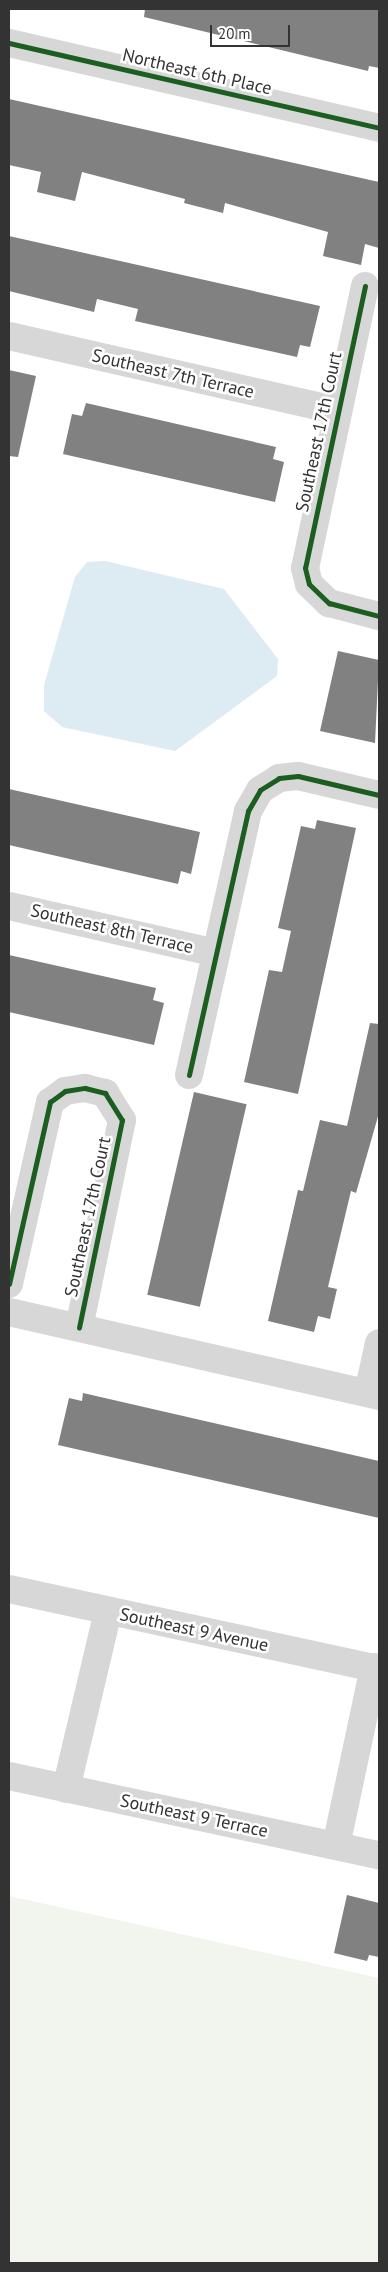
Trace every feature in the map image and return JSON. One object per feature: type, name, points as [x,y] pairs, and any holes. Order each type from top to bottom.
[{"type":"street","name":"Northeast 6th Place","points":[[9,43],[379,128]]},
{"type":"street","name":"Southeast 17th Court","points":[[365,286],[306,554],[309,584],[329,603],[379,616]]},
{"type":"street","name":"Southeast 7th Terrace","points":[[9,336],[338,411]]},
{"type":"street","points":[[189,1075],[248,810],[269,782],[298,776],[379,795]]},
{"type":"street","name":"Southeast 8th Terrace","points":[[9,906],[216,953]]},
{"type":"street","name":"Southeast 17th Court","points":[[9,1284],[50,1102],[64,1092],[85,1088],[104,1093],[122,1120],[79,1328]]},
{"type":"street","points":[[9,1312],[374,1394],[379,1344]]},
{"type":"street","name":"Southeast 9 Avenue","points":[[9,1589],[376,1668]]},
{"type":"street","points":[[66,1789],[108,1611]]},
{"type":"street","points":[[336,1846],[376,1668]]},
{"type":"street","name":"Southeast 9 Terrace","points":[[9,1776],[379,1856]]},
{"type":"shaded area","points":[[105,561],[224,589],[278,659],[277,676],[175,751],[62,727],[44,711],[44,685],[75,577],[87,562]]},
{"type":"shaded area","points":[[9,1896],[379,1978],[379,2263],[9,2263]]},
{"type":"building","points":[[145,9],[379,9],[379,68],[369,66],[368,71],[144,17]]},
{"type":"building","points":[[9,99],[379,182],[379,248],[365,244],[361,265],[323,256],[328,232],[225,203],[223,213],[184,203],[185,199],[82,172],[75,201],[37,192],[41,172],[9,165]]},
{"type":"building","points":[[9,236],[320,306],[310,347],[300,345],[297,357],[135,321],[138,309],[97,299],[94,312],[9,291]]},
{"type":"building","points":[[9,370],[36,376],[18,457],[9,456]]},
{"type":"building","points":[[86,403],[276,447],[273,459],[284,462],[275,502],[63,454],[72,414],[82,416]]},
{"type":"building","points":[[338,651],[379,660],[375,743],[320,731]]},
{"type":"building","points":[[9,789],[200,832],[191,874],[181,871],[178,884],[9,845]]},
{"type":"building","points":[[317,820],[356,828],[298,1094],[244,1082],[269,970],[282,972],[291,931],[278,928],[301,826],[315,829]]},
{"type":"building","points":[[9,955],[156,988],[153,1000],[164,1003],[154,1045],[9,1012]]},
{"type":"building","points":[[370,1023],[379,1024],[379,1113],[356,1193],[351,1191],[328,1287],[337,1289],[330,1319],[318,1316],[314,1332],[268,1321],[298,1190],[303,1191],[320,1120],[347,1126]]},
{"type":"building","points":[[194,1092],[247,1104],[200,1307],[147,1295]]},
{"type":"building","points":[[83,1393],[379,1461],[379,1518],[58,1445],[69,1398],[82,1401]]},
{"type":"building","points":[[347,1895],[379,1903],[379,1957],[369,1955],[367,1961],[334,1953]]},
{"type":"cycle path","points":[[9,43],[379,128]]},
{"type":"cycle path","points":[[365,286],[305,568],[309,584],[329,603],[379,616]]},
{"type":"cycle path","points":[[189,1075],[248,811],[260,790],[279,778],[298,776],[379,795]]},
{"type":"cycle path","points":[[9,1284],[50,1102],[65,1091],[85,1088],[105,1093],[122,1120],[79,1328]]}]
